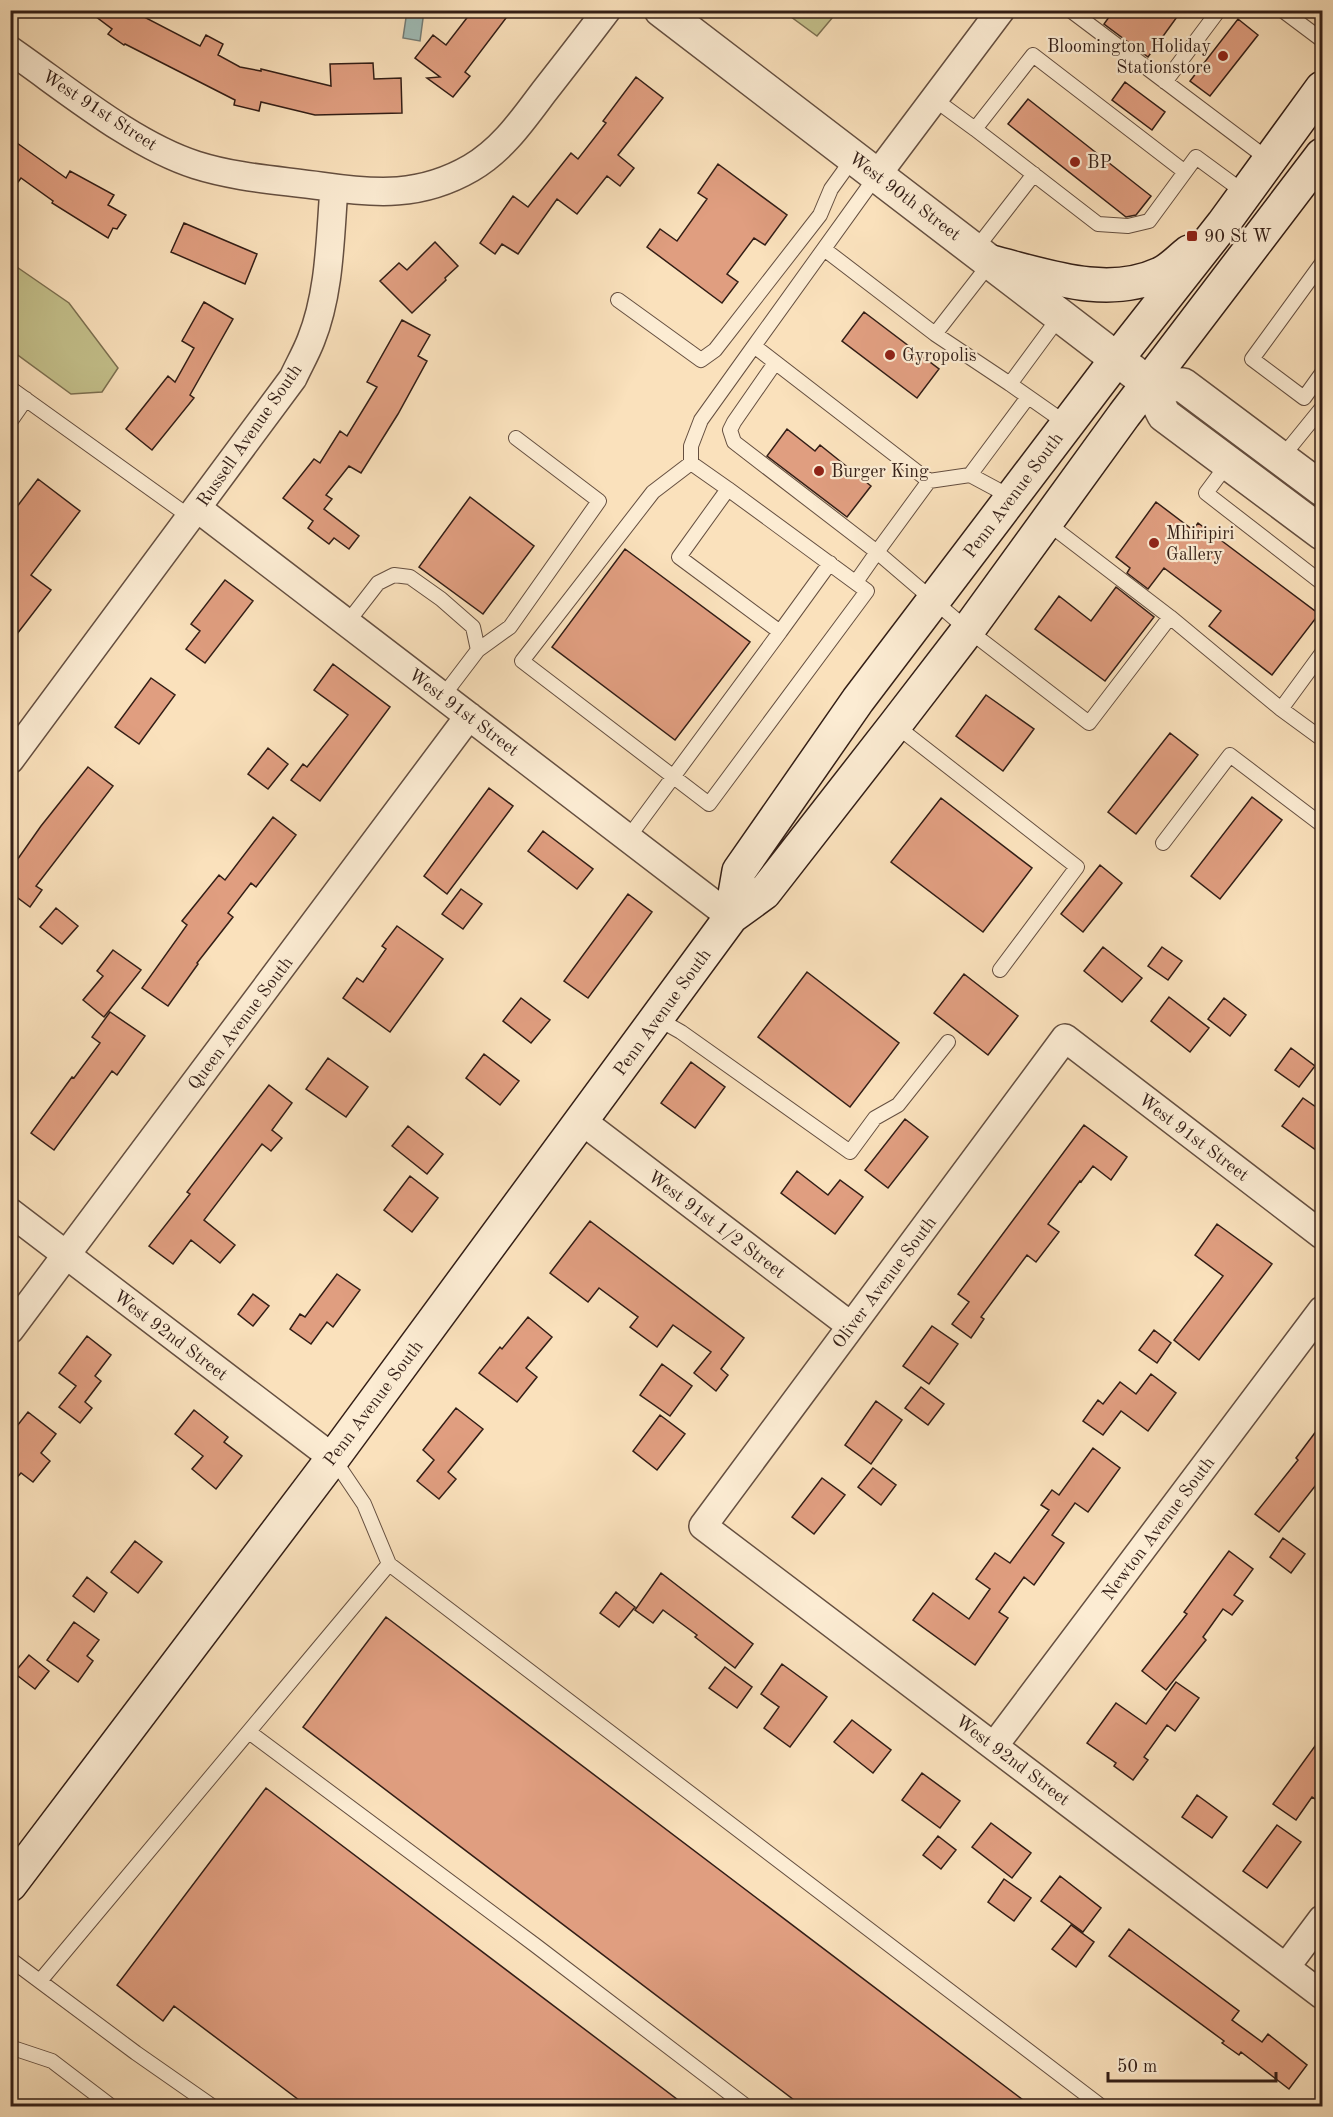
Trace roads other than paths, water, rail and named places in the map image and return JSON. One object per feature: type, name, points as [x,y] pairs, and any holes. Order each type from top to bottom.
[{"type":"main road","name":"West 90th Street","points":[[661,10],[1148,383],[1164,415],[1323,533]]},
{"type":"main road","name":"Penn Avenue South","points":[[730,917],[739,871],[858,700],[1116,360],[1223,224],[1323,88]]},
{"type":"main road","name":"Penn Avenue South","points":[[10,1886],[333,1458],[658,1019],[730,917],[764,893],[895,725],[968,630],[1148,383],[1323,155]]},
{"type":"main road","points":[[983,256],[1084,284],[1124,284],[1161,274],[1223,224]]},
{"type":"main road","points":[[1148,383],[1184,385],[1323,489]]},
{"type":"street","points":[[334,188],[366,192],[403,191],[437,183],[471,168],[500,147],[607,10]]},
{"type":"street","points":[[865,166],[934,99],[1001,10]]},
{"type":"street","name":"West 91st Street","points":[[10,50],[99,113],[146,142],[194,165],[248,178],[334,188]]},
{"type":"street","name":"Russell Avenue South","points":[[10,759],[287,387],[312,339],[323,297],[334,188]]},
{"type":"street","name":"West 91st Street","points":[[193,513],[347,622],[730,917]]},
{"type":"street","name":"Queen Avenue South","points":[[10,1330],[469,716]]},
{"type":"street","name":"West 91st Street","points":[[1065,1038],[1323,1235]]},
{"type":"street","name":"Oliver Avenue South","points":[[703,1526],[1065,1038]]},
{"type":"street","name":"West 91st 1/2 Street","points":[[582,1121],[851,1326]]},
{"type":"street","name":"West 92nd Street","points":[[10,1212],[333,1458]]},
{"type":"street","name":"Newton Avenue South","points":[[994,1746],[1323,1310]]},
{"type":"street","name":"West 92nd Street","points":[[703,1526],[1323,1995]]},
{"type":"street","points":[[1286,1967],[1323,1918]]},
{"type":"lane","points":[[1070,10],[1269,160]]},
{"type":"lane","points":[[1165,82],[1219,10]]},
{"type":"lane","points":[[1282,10],[1323,40]]},
{"type":"lane","points":[[975,129],[1033,55],[1185,172]]},
{"type":"lane","points":[[934,99],[1098,224],[1128,226],[1149,221],[1196,157],[1245,193]]},
{"type":"lane","points":[[691,463],[691,446],[701,420],[824,249],[865,166]]},
{"type":"lane","points":[[618,300],[701,360],[715,350],[820,214],[831,189],[865,166]]},
{"type":"lane","points":[[935,333],[1034,174]]},
{"type":"lane","points":[[824,249],[935,333],[1067,424]]},
{"type":"lane","points":[[1282,457],[1322,410],[1252,359],[1323,263]]},
{"type":"lane","points":[[1010,384],[1060,316]]},
{"type":"lane","points":[[754,346],[929,481],[970,476],[1012,497]]},
{"type":"lane","points":[[775,363],[734,422],[730,430],[734,442],[877,552],[968,630],[1089,723],[1170,617]]},
{"type":"lane","points":[[1304,398],[1323,373]]},
{"type":"lane","points":[[10,388],[193,513]]},
{"type":"lane","points":[[970,476],[1028,397]]},
{"type":"lane","points":[[10,422],[26,399]]},
{"type":"lane","points":[[443,696],[478,650],[510,627],[599,501],[516,438]]},
{"type":"lane","points":[[1229,462],[1206,493],[1323,583]]},
{"type":"lane","points":[[691,463],[867,591],[709,804],[522,661],[653,492],[691,463]]},
{"type":"lane","points":[[856,582],[929,481]]},
{"type":"lane","points":[[728,489],[679,557],[780,632]]},
{"type":"lane","points":[[1046,522],[1170,617],[1281,709],[1323,739]]},
{"type":"lane","points":[[628,838],[830,563]]},
{"type":"lane","points":[[347,622],[378,583],[394,575],[410,577],[441,598],[472,627],[478,650]]},
{"type":"lane","points":[[1281,709],[1323,653]]},
{"type":"lane","points":[[895,725],[1077,867],[1000,970]]},
{"type":"lane","points":[[1163,843],[1230,755],[1323,825]]},
{"type":"lane","points":[[658,1019],[681,1032],[850,1152],[874,1118],[898,1105],[948,1042]]},
{"type":"lane","points":[[333,1458],[364,1504],[389,1564],[1101,2106]]},
{"type":"lane","points":[[40,1981],[389,1564]]},
{"type":"lane","points":[[249,1732],[526,1938],[746,2106]]},
{"type":"lane","points":[[10,1959],[136,2053],[212,2106]]},
{"type":"lane","points":[[10,2047],[52,2061],[111,2106]]},
{"type":"water","points":[[407,11],[424,11],[420,41],[403,38]]},
{"type":"place","name":"Bloomington Holiday Stationstore","points":[[1223,56]]},
{"type":"place","name":"BP","points":[[1075,162]]},
{"type":"place","name":"90 St W","points":[[1192,236]]},
{"type":"place","name":"Gyropolis","points":[[890,355]]},
{"type":"place","name":"Burger King","points":[[819,471]]},
{"type":"place","name":"Mhiripiri Gallery","points":[[1154,543]]}]
